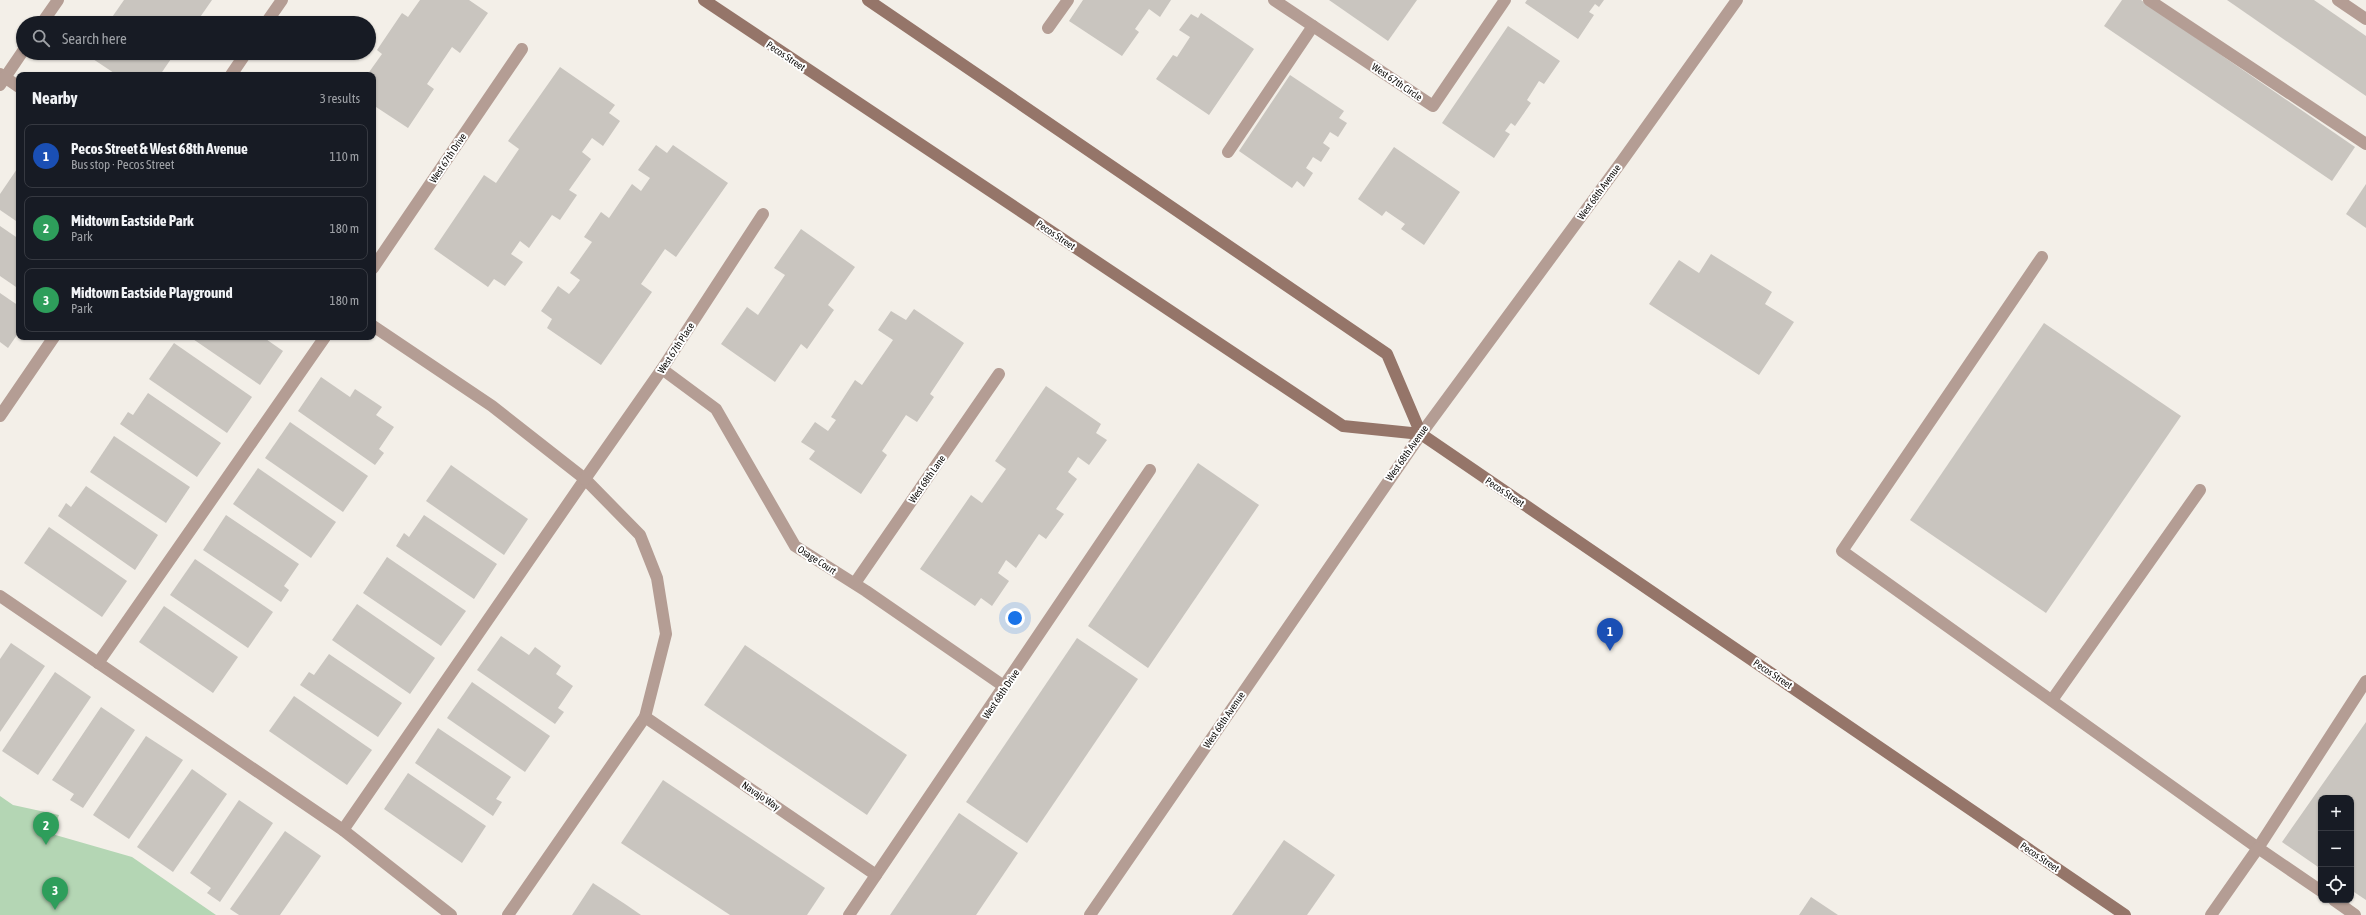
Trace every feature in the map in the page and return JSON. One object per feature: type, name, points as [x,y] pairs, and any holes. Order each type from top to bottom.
[{"type":"main road","name":"Pecos Street","points":[[704,0],[1343,426],[1420,434],[2125,915]]},
{"type":"main road","points":[[868,0],[1387,354],[1420,434]]},
{"type":"street","points":[[47,16],[58,0]]},
{"type":"street","points":[[271,16],[282,0]]},
{"type":"street","points":[[1048,28],[1068,0]]},
{"type":"street","name":"West 67th Circle","points":[[1274,0],[1433,106],[1505,0]]},
{"type":"street","name":"West 68th Avenue","points":[[1090,915],[1420,434],[1622,161],[1737,0]]},
{"type":"street","points":[[2150,0],[2366,144]]},
{"type":"street","points":[[2338,0],[2366,19]]},
{"type":"street","points":[[1228,152],[1313,26]]},
{"type":"street","name":"West 67th Drive","points":[[376,264],[522,49]]},
{"type":"street","points":[[16,60],[2,79],[16,86]]},
{"type":"street","points":[[233,72],[241,60]]},
{"type":"street","name":"West 67th Place","points":[[343,830],[662,369],[763,214]]},
{"type":"street","points":[[2042,257],[1842,551],[2258,848],[2318,889]]},
{"type":"street","points":[[376,328],[492,406],[585,479],[640,534],[657,578],[666,634],[645,717],[508,915]]},
{"type":"street","points":[[0,416],[52,340]]},
{"type":"street","points":[[98,663],[323,340]]},
{"type":"street","name":"Osage Court","points":[[662,369],[716,409],[795,546],[855,584],[1005,687]]},
{"type":"street","name":"West 68th Lane","points":[[855,584],[999,374]]},
{"type":"street","name":"West 68th Drive","points":[[849,915],[1005,687],[1150,470]]},
{"type":"street","points":[[2052,700],[2200,490]]},
{"type":"street","points":[[0,596],[343,830],[451,915]]},
{"type":"street","points":[[2211,915],[2258,848],[2366,681]]},
{"type":"street","name":"Navajo Way","points":[[645,717],[876,875]]},
{"type":"street","points":[[2338,903],[2355,915]]},
{"type":"green space","points":[[0,796],[13,805],[59,815],[52,834],[132,857],[216,915],[0,915]]},
{"type":"building","points":[[124,0],[212,0],[201,16],[113,16]]},
{"type":"building","points":[[420,0],[469,0],[488,13],[460,53],[452,47],[427,84],[434,89],[408,128],[376,107],[376,72],[369,72],[382,54],[377,50],[402,13],[408,17]]},
{"type":"building","points":[[1083,0],[1171,0],[1160,17],[1149,9],[1135,29],[1139,32],[1122,56],[1069,21]]},
{"type":"building","points":[[1329,0],[1417,0],[1388,41]]},
{"type":"building","points":[[1527,0],[1604,0],[1599,7],[1595,4],[1589,12],[1594,15],[1578,39],[1525,3]]},
{"type":"building","points":[[2122,0],[2141,0],[2355,147],[2332,181],[2104,26]]},
{"type":"building","points":[[2227,0],[2314,0],[2366,36],[2366,96]]},
{"type":"building","points":[[1201,13],[1254,49],[1209,115],[1156,79],[1173,55],[1177,57],[1190,37],[1179,30],[1191,14],[1198,18]]},
{"type":"building","points":[[1508,26],[1560,61],[1544,84],[1539,81],[1527,100],[1531,103],[1515,126],[1511,123],[1505,131],[1510,134],[1494,158],[1442,123]]},
{"type":"building","points":[[94,60],[170,60],[162,72],[112,72]]},
{"type":"building","points":[[560,67],[615,105],[609,113],[620,121],[603,146],[592,138],[582,152],[591,159],[569,190],[577,195],[560,220],[552,215],[529,248],[520,241],[511,254],[523,262],[505,286],[494,279],[488,287],[434,249],[484,175],[496,183],[519,149],[508,141]]},
{"type":"building","points":[[1290,75],[1344,111],[1339,118],[1347,123],[1338,137],[1330,132],[1323,143],[1330,148],[1321,162],[1313,157],[1306,168],[1313,173],[1304,187],[1297,181],[1292,188],[1239,151]]},
{"type":"building","points":[[656,145],[667,153],[673,145],[728,183],[676,257],[665,249],[641,284],[652,292],[601,365],[547,328],[552,319],[541,311],[558,286],[569,294],[580,280],[570,273],[592,242],[584,237],[601,212],[609,218],[632,184],[641,191],[650,178],[638,170]]},
{"type":"building","points":[[1394,147],[1460,192],[1424,245],[1401,229],[1405,224],[1386,211],[1382,216],[1358,199]]},
{"type":"building","points":[[16,170],[16,221],[0,210],[0,194]]},
{"type":"building","points":[[2366,184],[2366,228],[2346,214]]},
{"type":"building","points":[[0,226],[16,237],[16,287],[0,276]]},
{"type":"building","points":[[801,229],[855,267],[828,305],[834,310],[807,349],[801,344],[775,382],[721,344],[747,307],[758,315],[785,275],[774,268]]},
{"type":"building","points":[[1711,254],[1772,292],[1765,304],[1794,322],[1759,375],[1649,304],[1679,260],[1699,273]]},
{"type":"building","points":[[0,293],[16,304],[16,336],[8,348],[0,342]]},
{"type":"building","points":[[914,309],[964,343],[930,394],[934,397],[917,422],[906,415],[882,451],[887,455],[861,494],[809,459],[815,451],[801,442],[815,422],[828,431],[836,420],[831,417],[855,380],[862,385],[893,340],[878,330],[891,311],[906,320]]},
{"type":"building","points":[[2044,323],[2181,416],[2046,613],[1910,520]]},
{"type":"building","points":[[194,340],[267,340],[283,351],[260,385]]},
{"type":"building","points":[[174,343],[252,397],[227,433],[149,379]]},
{"type":"building","points":[[321,377],[350,397],[355,389],[382,407],[376,415],[394,427],[379,449],[384,453],[375,465],[298,411]]},
{"type":"building","points":[[1046,386],[1101,424],[1096,433],[1107,440],[1089,465],[1078,457],[1068,472],[1077,479],[1056,509],[1064,514],[1046,539],[1039,534],[1016,568],[1006,560],[998,573],[1009,581],[992,606],[981,598],[975,606],[920,569],[971,495],[982,503],[1006,469],[995,461]]},
{"type":"building","points":[[148,393],[221,443],[197,477],[120,424],[128,412],[133,415]]},
{"type":"building","points":[[290,422],[368,476],[343,512],[265,458]]},
{"type":"building","points":[[114,436],[190,487],[166,523],[90,472]]},
{"type":"building","points":[[1198,463],[1259,505],[1148,668],[1088,626]]},
{"type":"building","points":[[451,465],[528,519],[504,555],[426,501]]},
{"type":"building","points":[[258,468],[336,522],[311,558],[233,504]]},
{"type":"building","points":[[86,486],[158,535],[135,570],[58,516],[66,503],[71,507]]},
{"type":"building","points":[[226,515],[299,564],[284,586],[289,590],[281,602],[203,550]]},
{"type":"building","points":[[424,515],[497,564],[474,599],[396,546],[404,533],[409,537]]},
{"type":"building","points":[[49,527],[127,581],[102,617],[24,563]]},
{"type":"building","points":[[387,557],[466,611],[441,646],[363,593]]},
{"type":"building","points":[[195,559],[273,612],[248,648],[170,595]]},
{"type":"building","points":[[357,604],[435,658],[410,694],[332,640]]},
{"type":"building","points":[[164,606],[238,657],[213,693],[139,642]]},
{"type":"building","points":[[501,636],[529,655],[535,647],[561,666],[556,674],[573,686],[558,708],[564,712],[555,724],[477,670]]},
{"type":"building","points":[[1077,638],[1138,679],[1027,843],[966,802]]},
{"type":"building","points":[[11,643],[45,666],[0,732],[0,659]]},
{"type":"building","points":[[745,645],[907,755],[867,815],[704,705]]},
{"type":"building","points":[[329,654],[402,703],[378,737],[300,685],[309,672],[314,675]]},
{"type":"building","points":[[55,672],[91,697],[38,775],[2,751]]},
{"type":"building","points":[[472,682],[550,736],[525,772],[447,718]]},
{"type":"building","points":[[294,696],[372,750],[347,785],[269,731]]},
{"type":"building","points":[[101,707],[135,730],[83,808],[70,800],[74,794],[52,780]]},
{"type":"building","points":[[2366,722],[2366,900],[2354,892],[2354,795],[2318,795],[2318,867],[2282,842]]},
{"type":"building","points":[[438,728],[511,777],[496,799],[502,802],[493,816],[415,763]]},
{"type":"building","points":[[146,736],[183,760],[129,839],[93,815]]},
{"type":"building","points":[[192,769],[227,794],[173,872],[137,847]]},
{"type":"building","points":[[408,773],[486,826],[462,863],[384,809]]},
{"type":"building","points":[[663,780],[825,888],[807,915],[730,915],[621,843]]},
{"type":"building","points":[[239,800],[273,823],[220,902],[207,893],[211,888],[190,873]]},
{"type":"building","points":[[959,813],[1018,853],[976,915],[890,915]]},
{"type":"building","points":[[285,831],[321,856],[280,915],[239,915],[230,909]]},
{"type":"building","points":[[1284,840],[1335,875],[1307,915],[1232,915]]},
{"type":"building","points":[[593,883],[625,904],[641,915],[572,915]]},
{"type":"building","points":[[1811,897],[1838,915],[1799,915]]},
{"type":"place","name":"Pecos Street & West 68th Avenue","points":[[1610,651]]},
{"type":"place","name":"Midtown Eastside Park","points":[[46,845]]},
{"type":"place","name":"Midtown Eastside Playground","points":[[55,910]]}]
